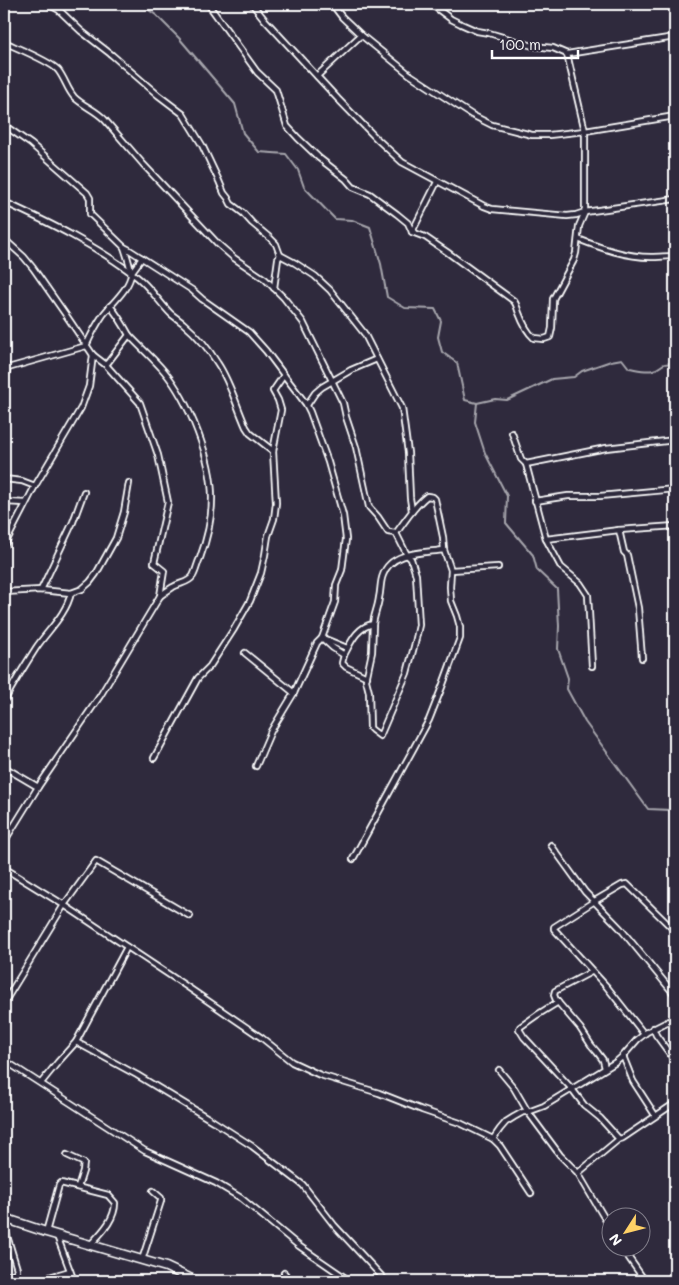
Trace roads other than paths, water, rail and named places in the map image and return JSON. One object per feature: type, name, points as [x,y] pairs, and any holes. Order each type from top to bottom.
[{"type":"highway","points":[[4,1218],[57,1236],[166,1267],[196,1281]]},
{"type":"street","points":[[48,4],[59,10],[81,31],[112,54],[182,114],[202,145],[231,204],[276,244],[280,255],[274,288]]},
{"type":"street","points":[[208,4],[257,72],[276,90],[287,126],[298,138],[353,186],[370,194],[408,223],[412,232],[425,237],[514,301],[530,335],[534,338],[544,339],[550,337],[552,328],[552,299],[574,260],[579,226],[585,212],[585,131],[567,54]]},
{"type":"street","points":[[252,4],[317,76],[377,139],[402,162],[437,182],[492,209],[567,216],[675,199]]},
{"type":"street","points":[[332,4],[360,35],[409,74],[472,115],[492,125],[532,135],[559,135],[675,116]]},
{"type":"street","points":[[431,4],[456,22],[477,31],[489,32],[533,46],[553,48],[567,54],[675,38]]},
{"type":"street","points":[[317,76],[360,35]]},
{"type":"street","points":[[4,42],[52,65],[62,76],[73,95],[105,120],[218,244],[234,258],[265,279],[304,322],[343,402],[356,447],[369,507],[388,532],[396,534],[407,556],[411,559],[416,574],[419,625],[407,673],[380,736],[370,728],[369,692],[366,680],[372,652],[373,618],[379,599],[383,574],[391,562],[399,557],[407,556],[444,550]]},
{"type":"street","points":[[4,125],[31,144],[87,194],[90,198],[90,214],[124,247],[192,290],[249,332],[307,405],[328,462],[343,515],[346,539],[342,570],[336,585],[335,602],[322,638],[317,643],[294,693],[271,731],[256,766]]},
{"type":"street","points":[[412,232],[437,182]]},
{"type":"street","points":[[4,202],[41,219],[92,247],[131,273],[149,289],[171,314],[197,336],[214,357],[246,427],[250,433],[273,451]]},
{"type":"street","points":[[4,239],[34,268],[93,356],[106,365],[140,402],[158,455],[168,502],[154,563],[164,571],[160,596],[100,696],[38,787],[4,842]]},
{"type":"street","points":[[578,239],[628,255],[651,257],[675,256]]},
{"type":"street","points":[[124,247],[131,273]]},
{"type":"street","points":[[280,255],[315,276],[330,290],[364,334],[402,408],[408,452],[412,511]]},
{"type":"street","points":[[8,368],[86,346],[94,329],[126,285],[131,273],[142,258]]},
{"type":"street","points":[[110,306],[118,314],[129,335],[164,371],[192,417],[202,443],[210,479],[212,498],[210,517],[204,546],[192,576],[187,581],[171,588],[160,596]]},
{"type":"street","points":[[106,365],[129,335]]},
{"type":"street","points":[[4,546],[35,486],[81,408],[89,386],[93,356]]},
{"type":"street","points":[[307,405],[315,393],[333,380],[351,370],[377,360]]},
{"type":"street","points":[[4,361],[8,368],[4,382]]},
{"type":"street","points":[[154,758],[198,678],[210,666],[234,629],[250,601],[258,580],[266,555],[268,536],[275,512],[276,492],[273,451],[281,410],[273,391],[284,375]]},
{"type":"street","points":[[512,433],[521,459],[526,464],[546,539],[561,567],[580,584],[588,595],[592,666]]},
{"type":"street","points":[[526,464],[606,448],[675,440]]},
{"type":"street","points":[[4,479],[35,486]]},
{"type":"street","points":[[4,592],[41,590],[71,593],[82,589],[90,582],[104,561],[116,538],[124,512],[129,483]]},
{"type":"street","points":[[535,501],[568,496],[600,496],[675,489]]},
{"type":"street","points":[[41,590],[73,522],[84,492]]},
{"type":"street","points":[[353,859],[429,720],[460,638],[460,627],[451,601],[451,570],[444,550],[435,499],[427,496],[412,511],[396,534]]},
{"type":"street","points":[[4,502],[26,503]]},
{"type":"street","points":[[546,539],[619,530],[675,526]]},
{"type":"street","points":[[619,530],[624,551],[627,555],[638,608],[642,658]]},
{"type":"street","points":[[451,570],[498,567]]},
{"type":"street","points":[[4,701],[36,647],[61,615],[71,593]]},
{"type":"street","points":[[367,677],[346,667],[342,663],[347,648],[359,630],[373,624]]},
{"type":"street","points":[[322,638],[347,648]]},
{"type":"street","points":[[322,638],[344,655]]},
{"type":"street","points":[[245,652],[294,693]]},
{"type":"street","points":[[4,767],[38,787]]},
{"type":"street","points":[[551,845],[593,902],[620,928],[675,995]]},
{"type":"street","points":[[4,1003],[64,905],[96,860],[190,916]]},
{"type":"street","points":[[4,868],[127,947],[262,1038],[292,1062],[320,1075],[379,1093],[460,1123],[493,1139],[500,1146],[531,1193]]},
{"type":"street","points":[[644,1034],[607,987],[591,972],[554,929],[555,926],[593,902],[626,884],[675,931]]},
{"type":"street","points":[[41,1083],[76,1042],[127,947]]},
{"type":"street","points":[[591,972],[555,992],[554,995],[580,1028],[591,1046],[598,1052],[606,1068]]},
{"type":"street","points":[[558,1002],[536,1015],[519,1029],[584,1105],[600,1118],[619,1139]]},
{"type":"street","points":[[493,1139],[506,1122],[523,1112],[544,1106],[572,1089],[623,1056],[644,1034],[675,1018]]},
{"type":"street","points":[[653,1028],[675,1062]]},
{"type":"street","points":[[76,1042],[137,1075],[213,1121],[252,1146],[303,1185],[334,1225],[386,1281]]},
{"type":"street","points":[[623,1056],[633,1081],[655,1115]]},
{"type":"street","points":[[4,1060],[145,1151],[216,1183],[242,1198],[299,1246],[350,1281]]},
{"type":"street","points":[[499,1070],[514,1088],[528,1112],[560,1155],[578,1173],[602,1213]]},
{"type":"street","points":[[578,1173],[619,1139],[675,1102]]},
{"type":"street","points":[[66,1156],[82,1162],[84,1166],[78,1187]]},
{"type":"street","points":[[46,1232],[61,1183],[108,1195],[115,1203],[115,1209],[104,1230],[90,1245]]},
{"type":"street","points":[[142,1260],[161,1202],[161,1198],[153,1191]]},
{"type":"street","points":[[4,1226],[17,1270],[14,1274],[4,1278]]},
{"type":"street","points":[[57,1236],[74,1281]]},
{"type":"street","points":[[629,1258],[645,1281]]},
{"type":"street","points":[[36,1281],[70,1270]]},
{"type":"street","points":[[284,1273],[291,1281]]},
{"type":"waterway","points":[[140,4],[156,15],[179,38],[235,104],[243,133],[259,152],[286,154],[298,170],[304,187],[335,219],[352,220],[370,227],[381,264],[387,297],[405,308],[435,309],[441,321],[438,337],[442,352],[457,363],[465,400],[477,403],[475,422],[485,453],[507,496],[506,523],[533,555],[537,570],[557,589],[558,649],[568,678],[567,689],[585,722],[648,809],[671,810],[675,813]]},
{"type":"waterway","points":[[477,403],[495,399],[507,400],[552,379],[574,377],[582,371],[611,361],[622,359],[629,368],[647,371],[656,369],[664,364],[675,364]]}]
